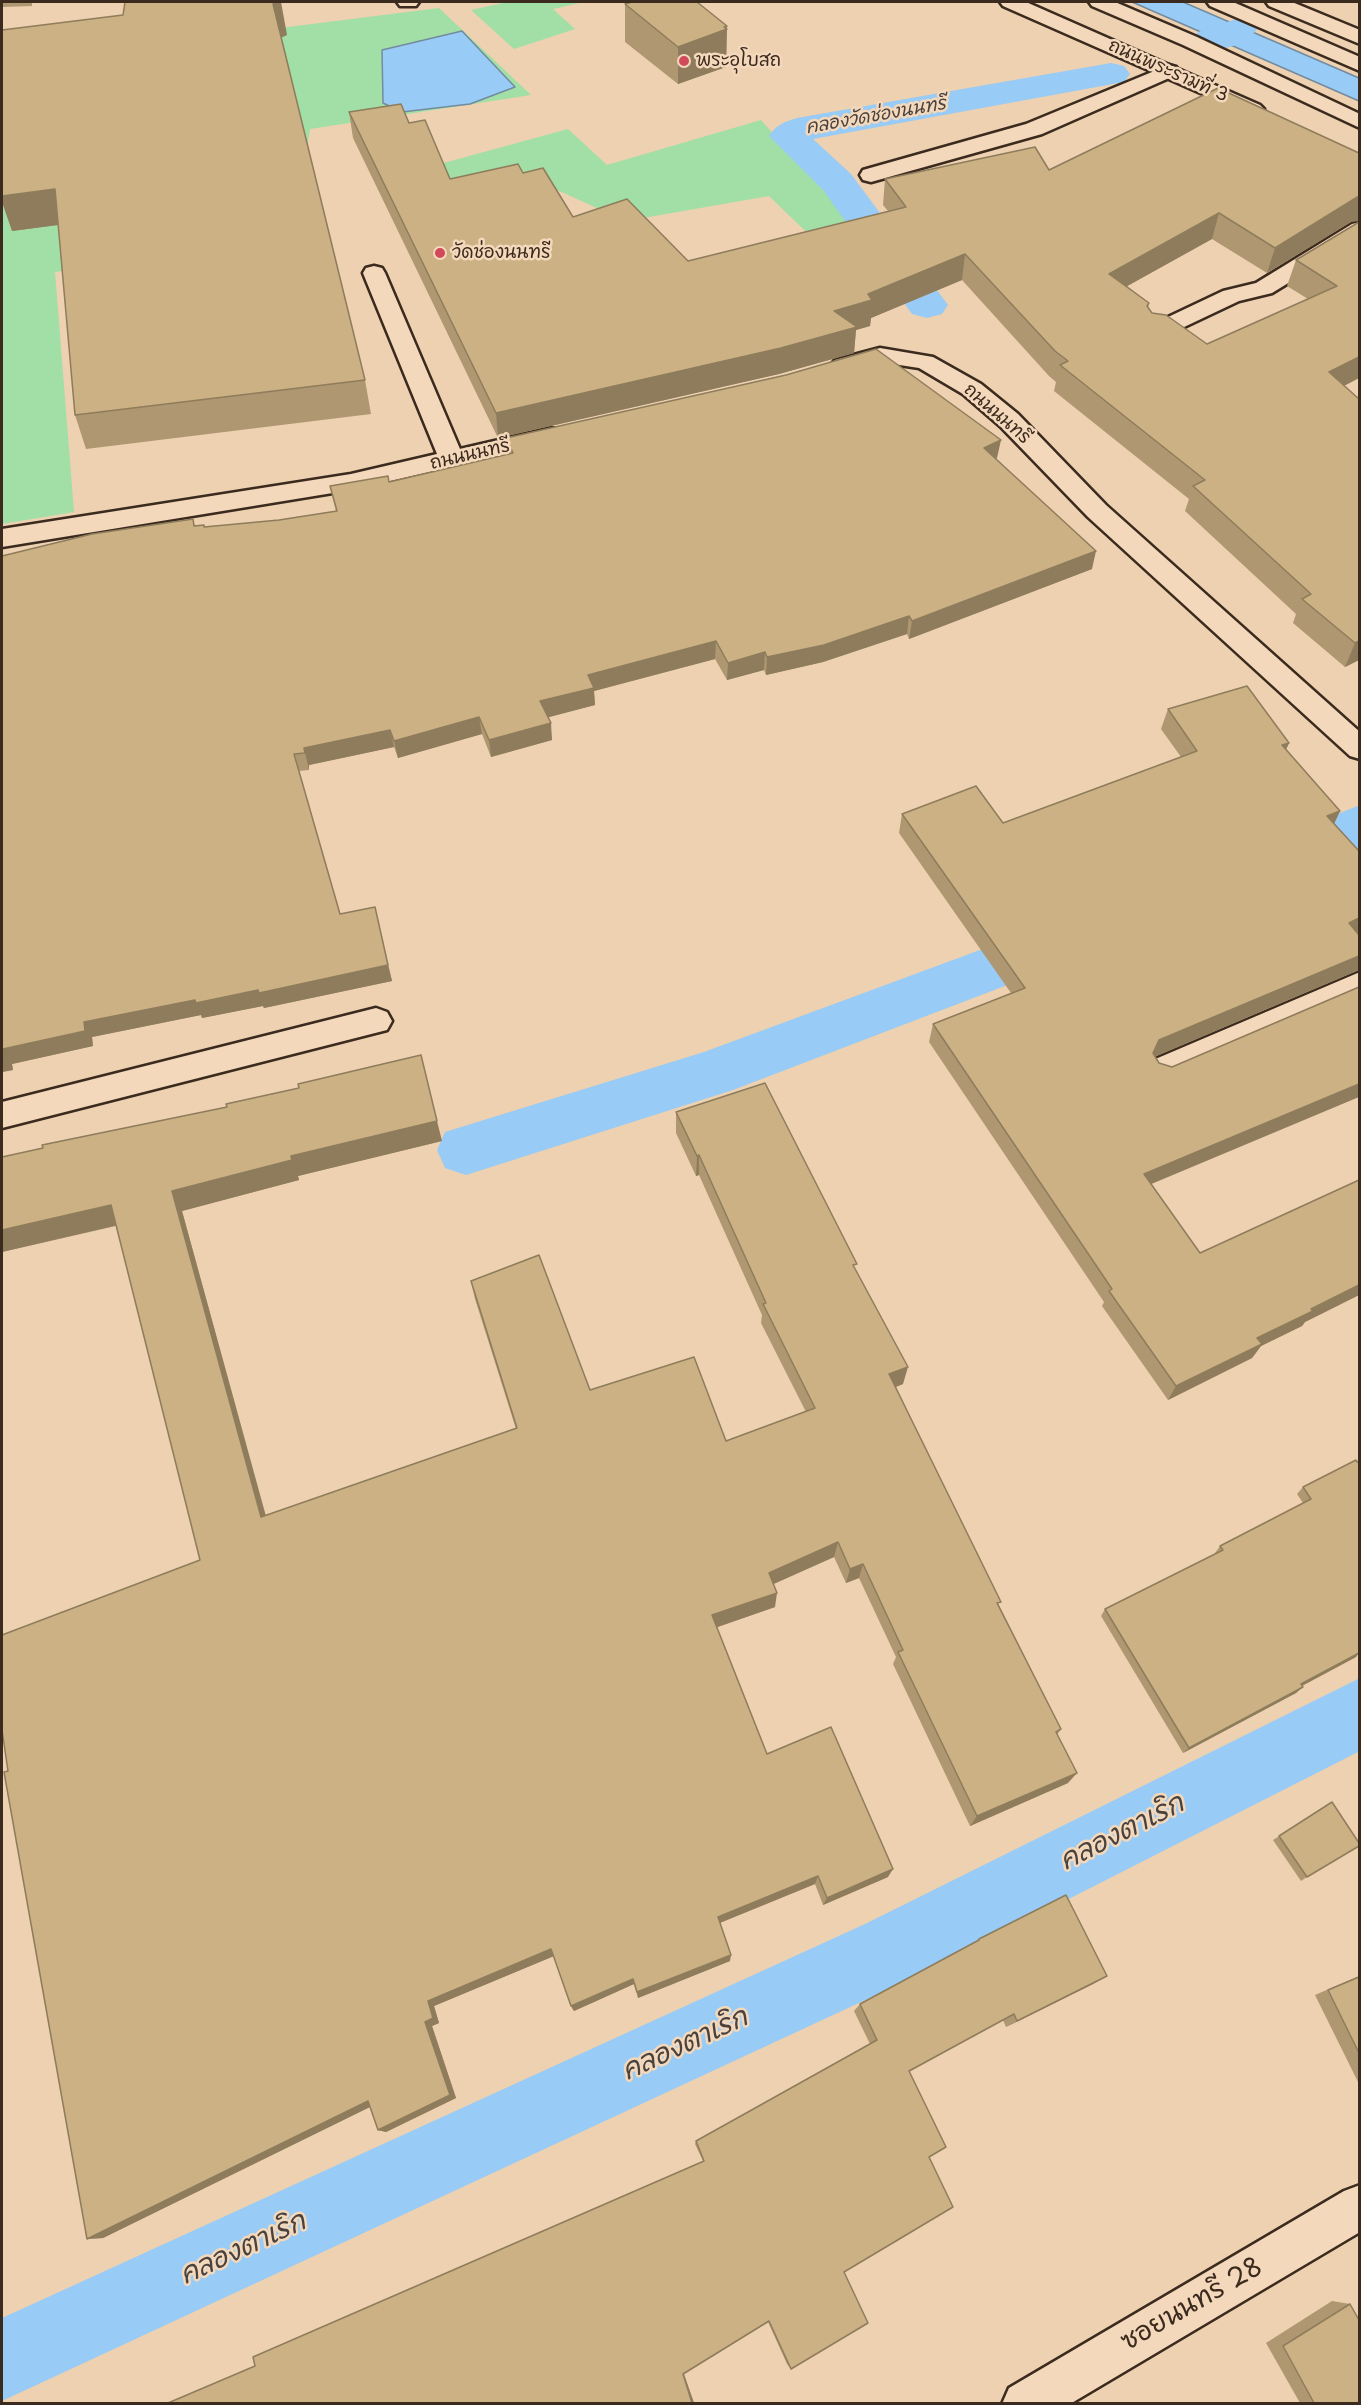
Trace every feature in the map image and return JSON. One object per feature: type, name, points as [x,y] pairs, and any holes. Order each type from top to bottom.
[{"type":"street","name":"ถนนพระรามที่ 3","points":[[1010,2],[1271,117]]},
{"type":"street","name":"ถนนพระรามที่ 3","points":[[1099,2],[1190,41],[1359,122]]},
{"type":"street","points":[[1217,2],[1359,65]]},
{"type":"street","points":[[1276,2],[1359,38]]},
{"type":"street","points":[[871,175],[1034,129],[1169,71]]},
{"type":"street","points":[[1155,332],[1231,296],[1264,288],[1359,229]]},
{"type":"street","points":[[374,273],[452,459]]},
{"type":"street","name":"ถนนนนทรี","points":[[817,373],[880,355],[926,362],[972,389],[1009,420],[1097,511],[1359,749]]},
{"type":"street","name":"ถนนนนทรี","points":[[2,538],[351,482],[578,430]]},
{"type":"street","points":[[1164,1070],[1359,984]]},
{"type":"street","points":[[2,1115],[376,1021]]},
{"type":"street","name":"ซอยนนทรี 28","points":[[1025,2403],[1359,2207]]},
{"type":"green space","points":[[508,2],[584,2],[553,9],[575,29],[514,49],[471,10]]},
{"type":"green space","points":[[439,8],[531,95],[310,129],[293,236],[55,272],[74,512],[2,524],[2,63]]},
{"type":"green space","points":[[761,120],[869,242],[828,253],[769,196],[626,221],[557,190],[433,211],[407,173],[568,129],[607,165]]},
{"type":"water","points":[[1132,2],[1183,2],[1359,78],[1359,101]]},
{"type":"water","points":[[462,31],[515,87],[470,104],[402,112],[383,103],[382,50]]},
{"type":"building","points":[[125,2],[279,2],[273,4],[365,380],[75,415],[55,189],[2,196],[2,30],[123,15]]},
{"type":"building","points":[[632,2],[697,2],[727,26],[724,27],[727,29],[678,47],[625,4]]},
{"type":"building","points":[[1218,88],[1359,153],[1359,196],[1275,248],[1219,213],[1109,274],[1149,303],[1147,306],[1152,313],[1166,315],[1207,344],[1337,286],[1296,260],[1359,222],[1359,357],[1329,372],[1359,399],[1359,641],[1355,643],[1302,599],[1311,594],[1193,486],[1205,480],[1060,365],[1068,361],[1055,351],[965,254],[868,294],[872,300],[834,311],[857,327],[781,348],[496,413],[349,112],[401,104],[409,123],[425,120],[450,179],[518,164],[523,173],[543,168],[573,217],[627,199],[688,261],[906,207],[885,179],[1035,147],[1049,170]]},
{"type":"building","points":[[876,349],[1001,440],[984,448],[1096,551],[912,621],[909,616],[824,645],[767,657],[765,652],[728,663],[716,641],[588,675],[594,688],[540,701],[551,723],[489,740],[479,717],[394,741],[390,730],[304,748],[305,753],[294,754],[340,914],[375,907],[388,965],[259,993],[258,990],[196,1003],[195,1000],[84,1022],[85,1031],[3,1049],[4,1055],[2,1055],[2,556],[92,534],[193,519],[194,526],[204,525],[204,527],[279,520],[337,511],[330,486],[388,476],[389,482],[513,453],[506,438],[786,375]]},
{"type":"building","points":[[1247,686],[1289,743],[1282,745],[1340,811],[1327,816],[1359,851],[1359,918],[1349,923],[1359,935],[1359,956],[1159,1040],[1153,1053],[1159,1063],[1172,1067],[1359,987],[1359,1084],[1144,1174],[1200,1253],[1359,1180],[1359,1285],[1311,1309],[1313,1311],[1257,1338],[1262,1344],[1176,1386],[1109,1291],[1112,1289],[933,1024],[1025,988],[902,814],[976,786],[1003,823],[1197,751],[1168,709]]},
{"type":"building","points":[[421,1055],[437,1121],[291,1156],[292,1160],[172,1191],[261,1517],[517,1428],[471,1281],[539,1255],[590,1390],[694,1357],[726,1441],[815,1408],[763,1304],[766,1303],[699,1155],[697,1156],[676,1112],[765,1083],[857,1264],[853,1265],[908,1367],[889,1374],[1001,1602],[997,1603],[1061,1729],[1056,1732],[1077,1773],[977,1816],[898,1652],[903,1650],[863,1564],[850,1569],[838,1542],[769,1573],[777,1593],[712,1615],[767,1754],[831,1727],[893,1869],[827,1898],[818,1876],[718,1917],[731,1955],[637,1992],[633,1979],[571,2006],[551,1949],[428,2001],[433,2018],[425,2022],[450,2095],[378,2130],[368,2101],[87,2239],[4,1772],[8,1771],[2,1730],[2,1635],[200,1560],[111,1205],[2,1230],[2,1157],[43,1148],[42,1145],[227,1107],[226,1104],[299,1088],[298,1084]]},
{"type":"building","points":[[1356,1460],[1359,1461],[1359,1653],[1301,1684],[1303,1687],[1189,1748],[1105,1609],[1223,1550],[1220,1546],[1311,1499],[1303,1487]]},
{"type":"building","points":[[1332,1802],[1359,1846],[1307,1877],[1279,1836]]},
{"type":"building","points":[[1066,1895],[1107,1976],[1017,2021],[1014,2014],[909,2071],[946,2147],[929,2157],[953,2207],[844,2272],[868,2323],[791,2369],[769,2321],[683,2374],[692,2403],[168,2403],[255,2366],[253,2357],[704,2161],[696,2141],[877,2040],[860,2004]]},
{"type":"building","points":[[1359,1977],[1359,2053],[1328,1990]]},
{"type":"building","points":[[1350,2304],[1359,2320],[1359,2403],[1314,2403],[1283,2346]]},
{"type":"waterway","name":"คลองวัดช่องนนทรี","points":[[1211,40],[1239,29]]},
{"type":"waterway","name":"คลองวัดช่องนนทรี","points":[[927,305],[837,182],[788,136],[797,130],[1111,74]]},
{"type":"waterway","points":[[1266,866],[1360,825]]},
{"type":"waterway","points":[[466,1150],[713,1073],[1072,938]]},
{"type":"waterway","name":"คลองตาเริก","points":[[2,2360],[891,1950],[1360,1713]]},
{"type":"place","name":"พระอุโบสถ","points":[[684,61]]},
{"type":"place","name":"วัดช่องนนทรี","points":[[440,253]]}]
